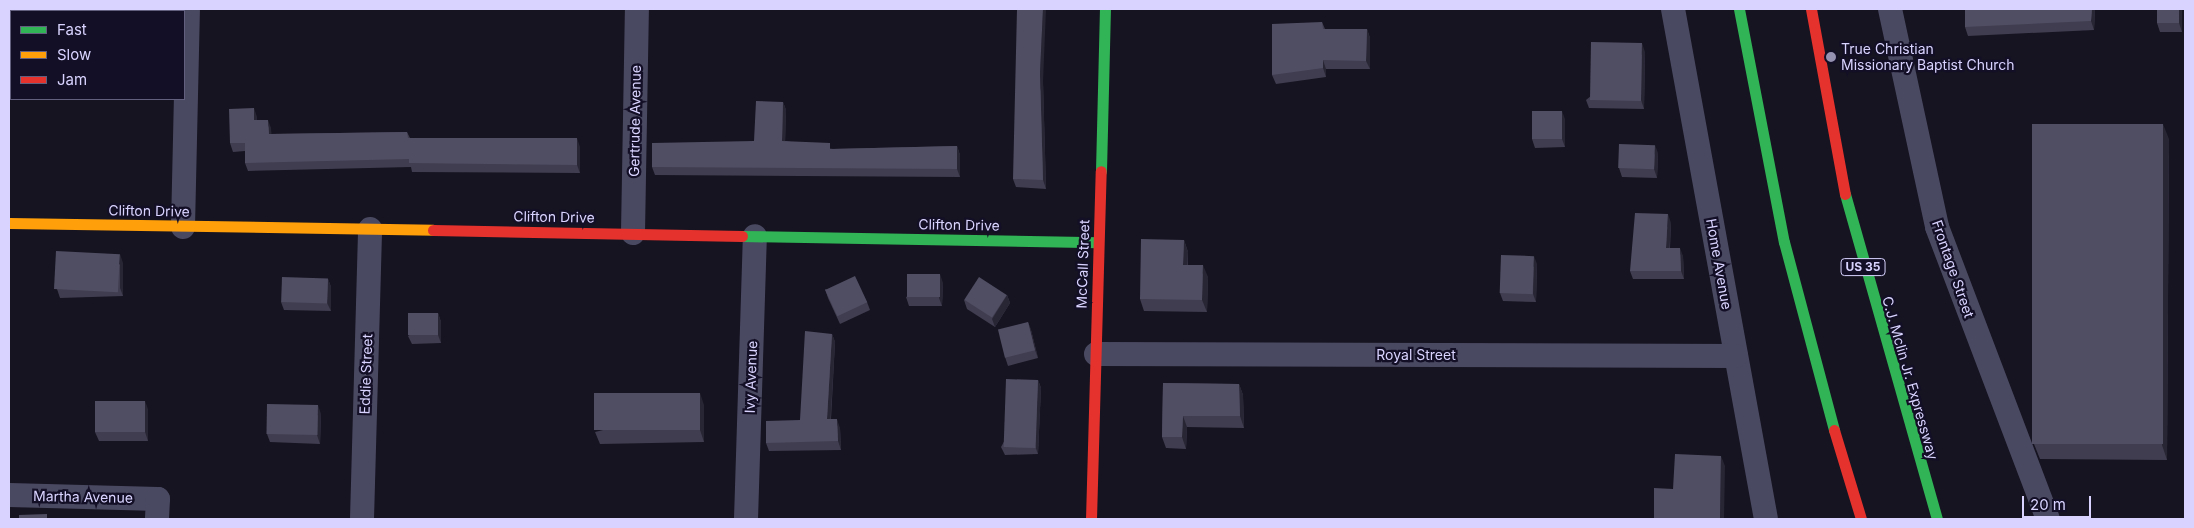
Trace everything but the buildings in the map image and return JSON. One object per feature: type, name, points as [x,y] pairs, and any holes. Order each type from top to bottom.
[{"type":"main road","name":"McCall Street","points":[[1091,519],[1105,9]]},
{"type":"main road","points":[[1738,9],[1784,242],[1813,360],[1861,519]]},
{"type":"main road","name":"C.J. Mclin Jr. Expressway","points":[[1811,9],[1850,213],[1937,519]]},
{"type":"main road","name":"Clifton Drive","points":[[9,223],[1098,242]]},
{"type":"street","points":[[183,226],[188,9]]},
{"type":"street","name":"Gertrude Avenue","points":[[633,233],[638,9]]},
{"type":"street","name":"Home Avenue","points":[[1673,9],[1766,519]]},
{"type":"street","name":"Frontage Street","points":[[1890,9],[1937,227],[2048,519]]},
{"type":"street","name":"Eddie Street","points":[[362,519],[370,229]]},
{"type":"street","name":"Ivy Avenue","points":[[746,519],[756,236]]},
{"type":"street","name":"Royal Street","points":[[1096,354],[1736,356]]},
{"type":"street","name":"Martha Avenue","points":[[9,495],[157,509]]},
{"type":"traffic: fast","points":[[1101,171],[1105,9]]},
{"type":"traffic: fast","points":[[1739,9],[1784,242],[1834,430]]},
{"type":"traffic: fast","points":[[1845,194],[1937,519]]},
{"type":"traffic: fast","points":[[742,236],[1098,242]]},
{"type":"traffic: slow","points":[[9,223],[433,230]]},
{"type":"traffic: jam","points":[[1811,9],[1845,194]]},
{"type":"traffic: jam","points":[[1091,519],[1101,171]]},
{"type":"traffic: jam","points":[[433,230],[742,236]]},
{"type":"traffic: jam","points":[[1834,430],[1861,519]]},
{"type":"place","name":"True Christian Missionary Baptist Church","points":[[1831,57]]}]
